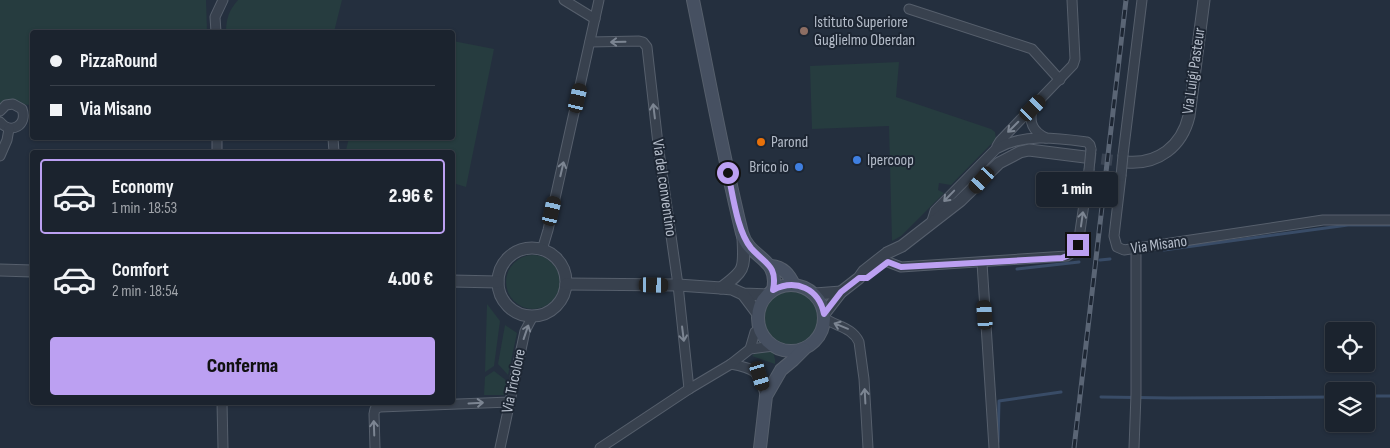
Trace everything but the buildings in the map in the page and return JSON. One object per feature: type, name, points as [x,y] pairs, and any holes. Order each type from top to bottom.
[{"type":"main road","points":[[693,0],[743,237],[751,248],[771,266],[775,276],[770,292]]},
{"type":"main road","points":[[771,266],[779,267],[790,275],[794,284]]},
{"type":"main road","points":[[760,448],[766,396],[781,370],[816,340],[821,333],[824,316],[823,307],[815,294],[794,284],[780,286],[770,292],[762,301],[758,314],[760,329],[768,342],[777,348],[788,351],[804,349]]},
{"type":"main road","points":[[777,348],[781,370]]},
{"type":"street","points":[[216,30],[215,17],[223,0]]},
{"type":"street","points":[[564,0],[595,19]]},
{"type":"street","points":[[542,250],[599,0]]},
{"type":"street","points":[[931,224],[934,211],[996,149],[1000,141],[1073,65],[1075,59],[1072,0]]},
{"type":"street","name":"Via Misano","points":[[1142,0],[1125,159],[1121,176],[1114,236],[1117,247],[1124,250],[1323,220],[1390,220]]},
{"type":"street","name":"Via Luigi Pasteur","points":[[1125,159],[1148,162],[1164,155],[1176,144],[1184,130],[1189,116],[1204,0]]},
{"type":"street","points":[[909,9],[1032,49],[1060,80]]},
{"type":"street","name":"Via del conventino","points":[[590,42],[639,41],[646,44],[678,285],[689,389]]},
{"type":"street","points":[[0,122],[5,128],[14,129],[21,125],[24,117],[24,113],[16,105],[2,107]]},
{"type":"street","points":[[1033,108],[1031,114],[1032,126],[1041,136],[1047,138]]},
{"type":"street","points":[[0,156],[8,140],[9,129]]},
{"type":"street","points":[[888,262],[901,267],[1062,258],[1072,254],[1078,245],[1090,144],[1087,142],[1047,138],[1015,140],[996,149]]},
{"type":"street","points":[[868,448],[864,379],[859,342],[857,337],[847,328],[830,322],[824,316],[841,292],[887,253],[902,246],[931,224],[972,190],[999,163],[1020,152],[1029,150],[1088,153]]},
{"type":"street","points":[[721,288],[736,277],[744,265],[743,237]]},
{"type":"street","points":[[859,278],[867,278],[900,252],[902,246]]},
{"type":"street","points":[[525,249],[542,250],[559,262],[564,271],[566,284],[562,297],[554,307],[543,314],[533,316],[522,314],[509,307],[500,294],[498,282],[502,268],[512,255],[525,249]]},
{"type":"street","points":[[1134,448],[1136,254]]},
{"type":"street","points":[[982,263],[994,448]]},
{"type":"street","points":[[0,270],[30,271]]},
{"type":"street","points":[[455,281],[498,282]]},
{"type":"street","points":[[566,284],[678,285],[732,289],[744,294],[770,292]]},
{"type":"street","points":[[815,294],[841,292]]},
{"type":"street","points":[[744,294],[758,314]]},
{"type":"street","name":"Via Tricolore","points":[[500,448],[525,331],[533,316]]},
{"type":"street","points":[[600,448],[689,389],[731,364],[750,349],[755,332],[760,329]]},
{"type":"street","points":[[750,349],[777,348]]},
{"type":"street","points":[[731,364],[749,368],[760,376],[766,396]]},
{"type":"street","points":[[455,404],[510,402]]},
{"type":"street","points":[[222,405],[223,448]]},
{"type":"street","points":[[375,448],[375,409],[380,407],[432,405]]},
{"type":"green space","points":[[0,0],[206,0],[207,30],[30,30],[30,105],[0,103]]},
{"type":"green space","points":[[238,0],[342,0],[334,30],[226,30],[232,7]]},
{"type":"green space","points":[[455,41],[494,49],[466,187],[455,184],[455,150],[346,150],[348,140],[455,140]]},
{"type":"green space","points":[[899,62],[896,97],[991,129],[995,132],[996,139],[951,185],[939,183],[938,190],[944,193],[901,236],[892,241],[889,126],[812,129],[810,66]]},
{"type":"green space","points":[[528,255],[538,255],[548,259],[556,267],[560,282],[556,297],[548,305],[538,309],[528,309],[518,305],[510,297],[506,287],[506,277],[510,267],[518,259]]},
{"type":"green space","points":[[791,291],[801,293],[810,299],[816,308],[818,318],[816,328],[810,337],[801,343],[791,345],[781,343],[772,337],[766,328],[764,318],[766,308],[772,299],[781,293]]},
{"type":"green space","points":[[487,304],[500,321],[494,366],[485,372]]},
{"type":"green space","points":[[505,325],[517,333],[508,375],[498,364]]},
{"type":"green space","points":[[764,350],[773,352],[775,364],[752,356],[756,352]]},
{"type":"green space","points":[[494,371],[507,381],[504,395],[484,395],[485,377]]},
{"type":"waterway","points":[[1164,250],[1348,225],[1390,225]]},
{"type":"waterway","points":[[1100,260],[1110,259]]},
{"type":"waterway","points":[[1017,269],[1079,262]]},
{"type":"waterway","points":[[998,442],[999,401],[1061,392]]},
{"type":"waterway","points":[[1375,396],[1390,396]]},
{"type":"waterway","points":[[1101,397],[1325,397]]},
{"type":"tunnel","points":[[1085,157],[1126,162]]},
{"type":"railway","points":[[1074,448],[1126,0]]},
{"type":"place","name":"Istituto Superiore Guglielmo Oberdan","points":[[804,31]]},
{"type":"place","name":"Parond","points":[[761,142]]},
{"type":"place","name":"Ipercoop","points":[[857,160]]},
{"type":"place","name":"Brico io","points":[[799,167]]},
{"type":"route","points":[[728,173],[743,237],[751,248],[771,266],[775,276],[773,290],[780,286],[794,284],[810,290],[819,300],[824,314],[841,292],[859,278],[867,278],[888,262],[901,267],[1062,258],[1072,254],[1078,245]]}]
